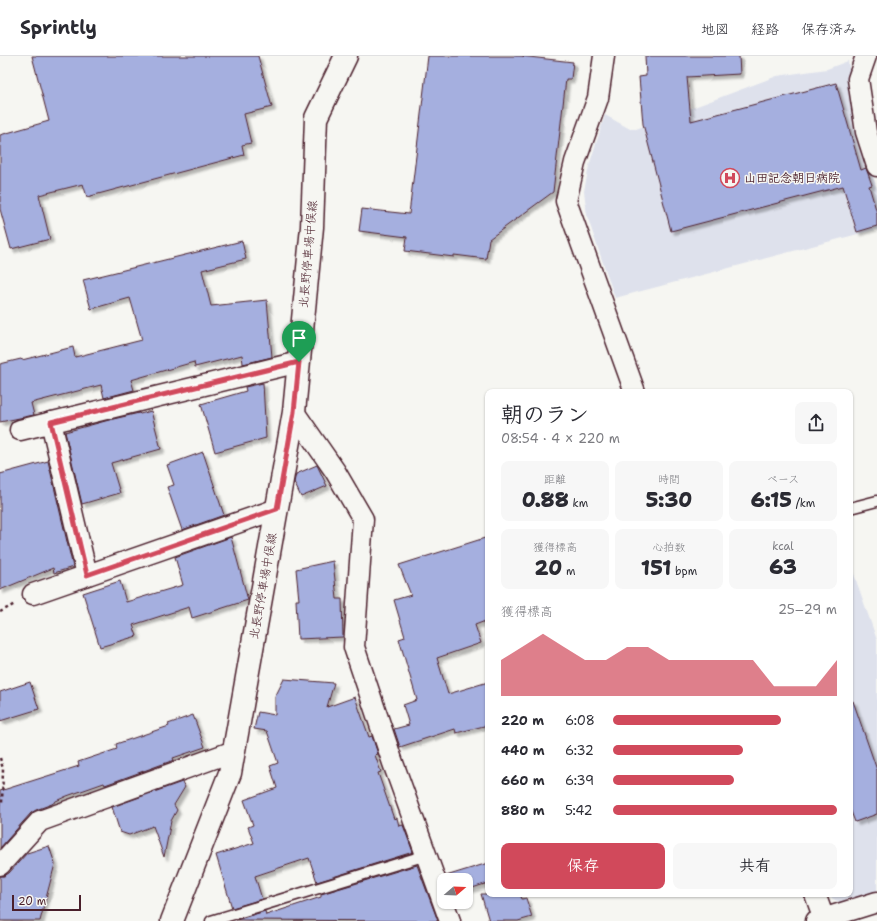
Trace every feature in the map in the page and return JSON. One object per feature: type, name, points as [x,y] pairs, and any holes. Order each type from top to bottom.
[{"type":"main road","name":"北長野停車場中俣線","points":[[172,921],[230,773],[294,412],[312,227],[316,118],[346,56]]},
{"type":"street","points":[[604,56],[598,98],[575,162],[566,201],[634,389]]},
{"type":"street","points":[[866,56],[858,79],[866,132],[877,166]]},
{"type":"street","points":[[20,430],[299,362]]},
{"type":"street","points":[[294,412],[335,471],[363,519],[354,647],[393,763],[450,921]]},
{"type":"street","points":[[51,422],[87,575]]},
{"type":"street","points":[[33,594],[277,509]]},
{"type":"street","points":[[0,865],[40,821],[234,751]]},
{"type":"street","points":[[816,897],[820,920],[877,902]]},
{"type":"lane","points":[[853,507],[877,500]]},
{"type":"lane","points":[[211,921],[420,857],[425,850]]},
{"type":"path","points":[[0,758],[3,769],[2,804],[0,804]]},
{"type":"shaded area","name":"山田記念朝日病院","points":[[848,61],[859,130],[877,189],[877,229],[615,298],[587,216],[584,191],[589,166],[605,115],[630,129],[636,129],[777,76],[827,69]]},
{"type":"shaded area","points":[[853,572],[877,640],[877,898],[850,908],[830,897],[853,897]]},
{"type":"building","points":[[32,56],[258,56],[272,107],[244,114],[251,143],[242,145],[244,155],[87,197],[83,184],[39,195],[50,239],[11,249],[0,209],[0,135],[49,121]]},
{"type":"building","points":[[428,56],[520,56],[573,62],[571,79],[566,79],[553,192],[489,239],[486,259],[405,251],[407,237],[359,231],[362,209],[409,214]]},
{"type":"building","points":[[645,56],[739,56],[740,74],[687,77],[691,121],[836,83],[861,170],[866,168],[872,185],[869,186],[877,213],[877,226],[857,232],[843,186],[671,231],[643,124],[639,77],[646,76]]},
{"type":"building","points":[[242,241],[246,259],[202,270],[211,306],[267,300],[272,357],[243,364],[242,355],[195,367],[194,362],[131,380],[134,390],[104,398],[101,385],[31,403],[34,415],[0,422],[0,364],[73,347],[75,357],[142,340],[130,298],[91,309],[83,280]]},
{"type":"building","points":[[263,383],[266,438],[215,452],[201,404],[246,391],[245,387]]},
{"type":"building","points":[[151,411],[161,449],[111,463],[120,493],[82,504],[65,432],[109,420]]},
{"type":"building","points":[[203,452],[224,515],[182,530],[167,487],[174,485],[167,465]]},
{"type":"building","points":[[48,461],[73,567],[54,573],[53,568],[0,590],[0,474]]},
{"type":"building","points":[[317,465],[327,486],[301,497],[294,482],[296,474]]},
{"type":"building","points":[[231,537],[248,600],[192,618],[189,607],[133,625],[137,636],[100,647],[83,593],[120,581],[126,602],[183,585],[175,557]]},
{"type":"building","points":[[485,538],[485,621],[475,625],[481,643],[437,658],[448,694],[485,683],[485,726],[456,733],[455,729],[400,747],[394,729],[409,725],[403,705],[417,700],[399,639],[405,637],[394,600],[411,595],[399,565]]},
{"type":"building","points":[[333,561],[337,599],[342,599],[343,637],[298,639],[296,600],[299,600],[296,569]]},
{"type":"building","points":[[284,679],[334,683],[327,707],[355,697],[369,737],[372,736],[378,754],[375,755],[381,772],[378,773],[394,819],[397,818],[399,826],[403,825],[413,852],[317,882],[309,858],[255,876],[262,899],[232,908],[216,855],[254,843],[248,827],[253,825],[244,800],[277,788],[270,766],[278,763],[267,731],[254,729],[258,712],[275,715],[275,697]]},
{"type":"building","points":[[30,682],[39,709],[0,721],[0,692]]},
{"type":"building","points":[[853,701],[877,770],[877,814],[855,822],[853,817]]},
{"type":"building","points":[[193,715],[205,747],[105,785],[104,783],[67,796],[36,810],[31,813],[0,848],[0,791],[79,766],[78,762],[117,749],[116,744],[169,726],[168,724]]},
{"type":"building","points":[[182,782],[185,787],[174,805],[177,810],[171,821],[164,857],[153,826],[129,835],[120,832],[112,807]]},
{"type":"building","points":[[49,846],[55,864],[40,921],[0,921],[0,876],[4,876],[9,873],[27,853]]},
{"type":"building","points":[[485,864],[485,884],[473,888],[473,873],[456,873]]},
{"type":"building","points":[[417,865],[438,921],[236,920],[265,911],[266,915],[321,897],[321,894]]},
{"type":"building","points":[[481,894],[485,894],[485,897],[526,898],[532,917],[518,921],[489,921]]},
{"type":"place","name":"山田記念朝日病院","points":[[730,178]]},
{"type":"route","points":[[299,362],[294,412],[277,509],[87,575],[51,422],[299,362]]}]
